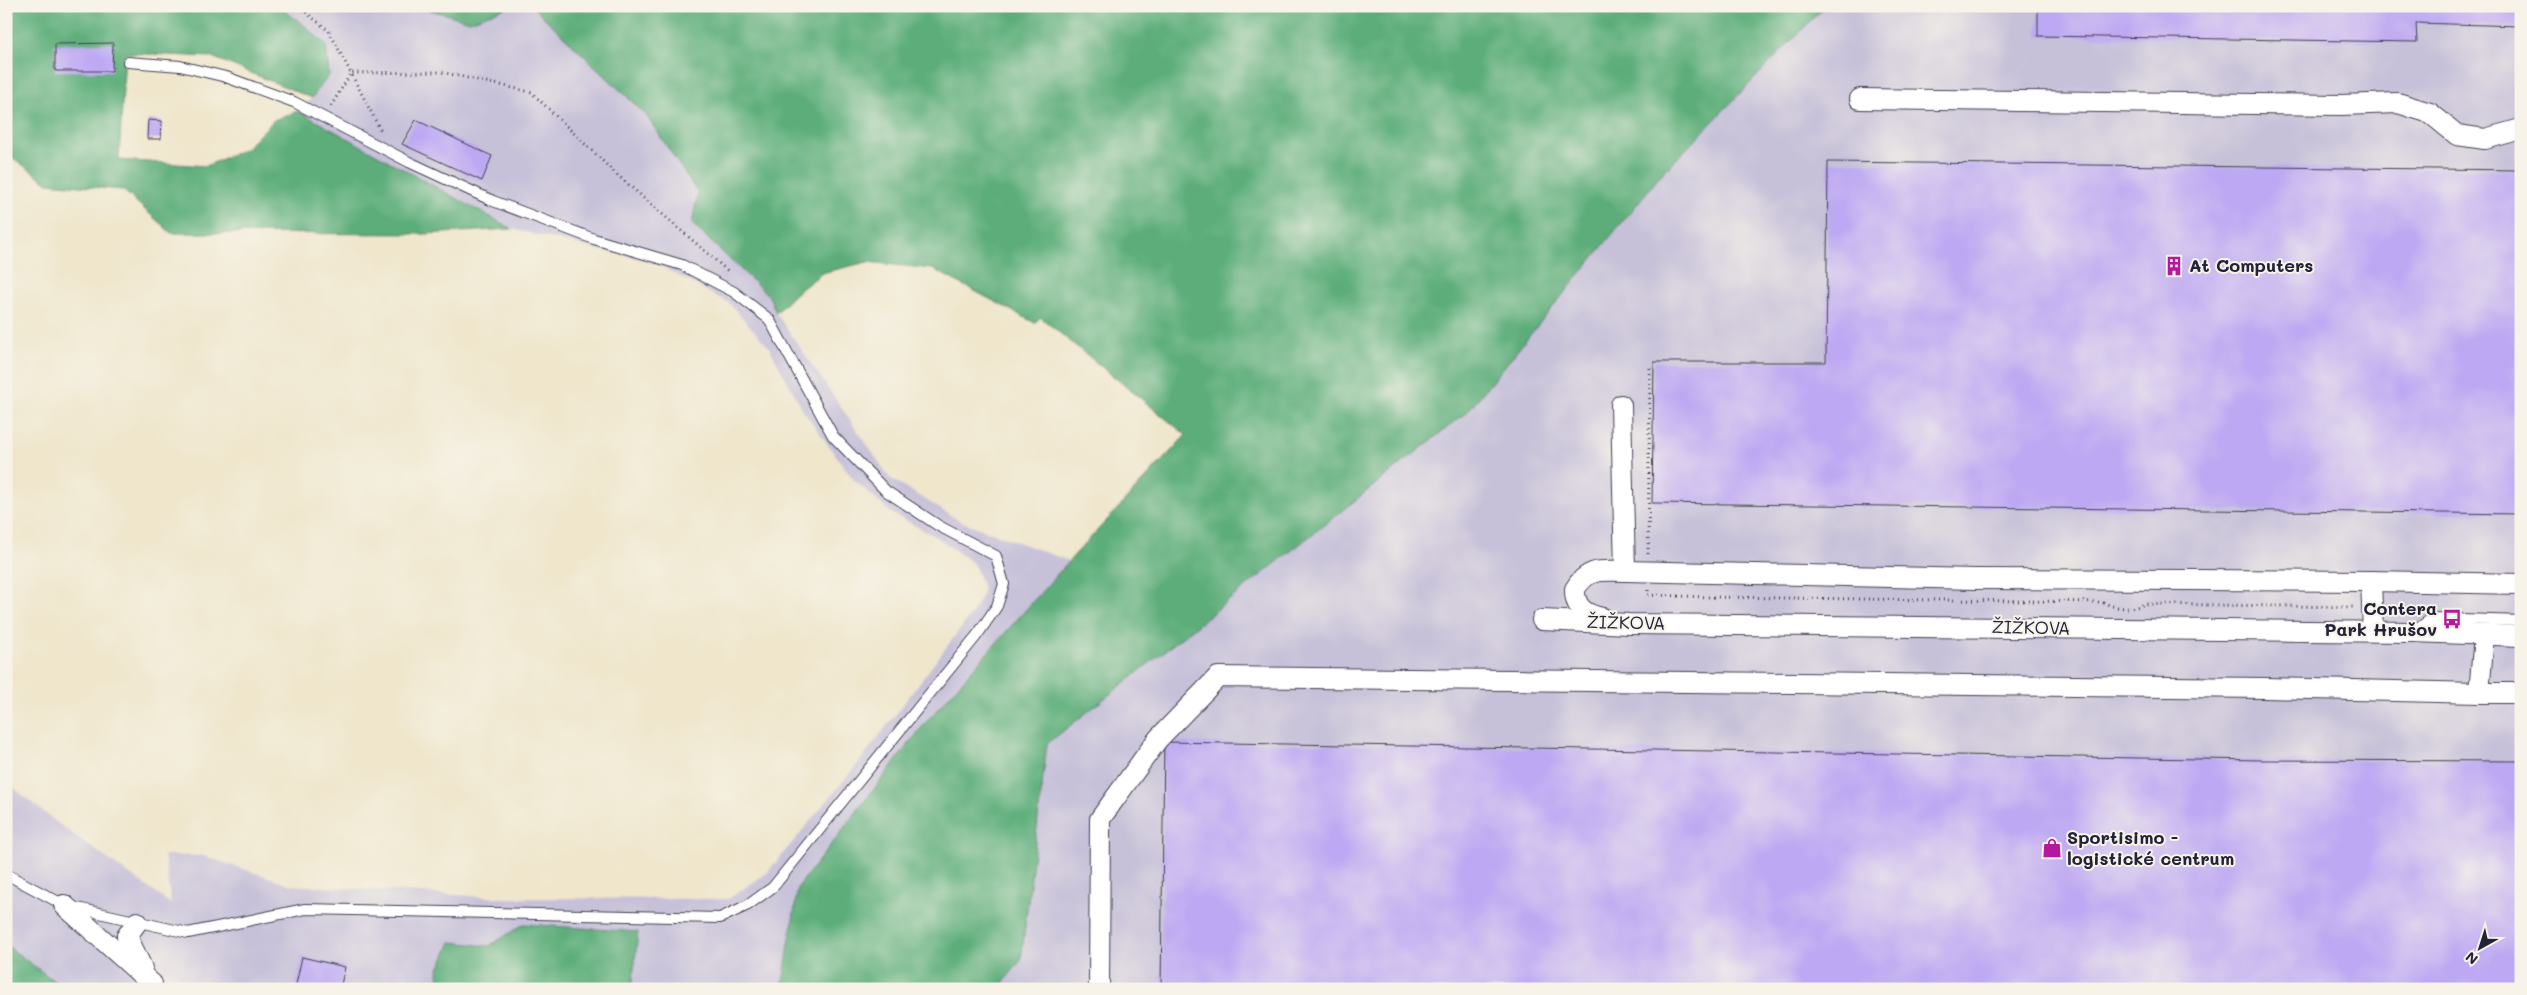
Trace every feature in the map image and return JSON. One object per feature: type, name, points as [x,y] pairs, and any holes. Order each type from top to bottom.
[{"type":"street","points":[[1860,99],[2342,105],[2398,103],[2430,113],[2457,135],[2485,139],[2521,129]]},
{"type":"street","points":[[1621,405],[1624,571]]},
{"type":"street","points":[[1629,624],[1585,612],[1579,607],[1575,595],[1578,584],[1587,574],[1593,572],[1648,571],[1975,579],[2371,581],[2521,584]]},
{"type":"street","points":[[2371,581],[2373,631]]},
{"type":"street","name":"ŽIŽKOVA","points":[[1542,620],[1629,624],[2373,631],[2521,636]]},
{"type":"street","points":[[2479,693],[2484,636]]},
{"type":"street","points":[[1099,989],[1100,819],[1158,738],[1218,677],[2266,688],[2521,693]]},
{"type":"street","points":[[64,905],[154,986]]},
{"type":"street","points":[[138,922],[127,936],[133,952],[154,986]]},
{"type":"lane","points":[[6,874],[64,905],[188,933],[305,909],[720,918],[748,904],[773,887],[978,634],[997,606],[1004,584],[996,556],[939,526],[886,491],[833,436],[769,320],[734,292],[682,265],[594,239],[492,201],[393,154],[294,102],[226,77],[180,66],[128,62]]},
{"type":"lane","points":[[2413,632],[2432,618],[2521,621]]},
{"type":"path","points":[[298,6],[330,31],[393,154]]},
{"type":"path","points":[[351,73],[441,72],[531,92],[615,173],[731,273]]},
{"type":"path","points":[[323,118],[351,73]]},
{"type":"path","points":[[1650,367],[1648,595],[2103,602],[2113,607],[2135,608],[2145,604],[2422,608]]},
{"type":"shaded area","points":[[277,6],[416,6],[470,21],[511,6],[532,6],[646,115],[699,193],[692,225],[769,296],[776,313],[890,478],[960,521],[1069,561],[926,722],[798,887],[782,989],[632,989],[638,932],[524,924],[489,946],[451,942],[438,971],[439,989],[65,989],[6,945],[6,782],[60,825],[171,904],[164,855],[204,856],[292,885],[504,898],[728,899],[767,873],[861,760],[973,612],[984,590],[974,564],[938,538],[890,512],[854,480],[804,412],[769,347],[729,303],[655,263],[512,229],[298,111],[312,98],[302,23]]},
{"type":"shaded area","points":[[1825,6],[2521,6],[2521,989],[998,989],[1021,960],[1047,744],[1467,412],[1660,176]]},
{"type":"green space","points":[[6,6],[277,6],[302,23],[326,45],[329,75],[312,98],[212,57],[125,53],[119,160],[206,166],[245,149],[274,120],[298,111],[512,229],[425,234],[171,233],[123,190],[48,183],[6,153]]},
{"type":"green space","points":[[416,6],[511,6],[470,21]]},
{"type":"green space","points":[[532,6],[1825,6],[1660,176],[1467,412],[1047,744],[1021,960],[998,989],[782,989],[798,887],[926,722],[1069,561],[1186,435],[1040,317],[1035,323],[933,269],[867,262],[822,273],[796,293],[776,313],[769,296],[692,224],[698,193],[646,115]]},
{"type":"green space","points":[[524,924],[638,932],[632,989],[439,989],[438,971],[451,942],[489,946]]},
{"type":"green space","points":[[6,945],[65,989],[6,989]]},
{"type":"building","points":[[2038,6],[2521,6],[2521,26],[2416,23],[2417,42],[2038,36]]},
{"type":"building","points":[[113,43],[112,71],[55,71],[55,44]]},
{"type":"building","points":[[148,120],[162,121],[161,139],[147,139]]},
{"type":"building","points":[[416,120],[492,156],[482,181],[402,144]]},
{"type":"building","name":"At Computers","points":[[1828,162],[2521,170],[2521,514],[1652,503],[1654,362],[1826,362]]},
{"type":"building","points":[[1164,742],[2261,760],[2521,761],[2521,989],[1161,989]]},
{"type":"building","points":[[302,957],[345,967],[340,989],[295,989]]},
{"type":"place","name":"At Computers","points":[[2174,266]]},
{"type":"place","name":"Contera Park Hrušov","points":[[2452,619]]},
{"type":"place","name":"Sportisimo - logistické centrum","points":[[2052,848]]}]
